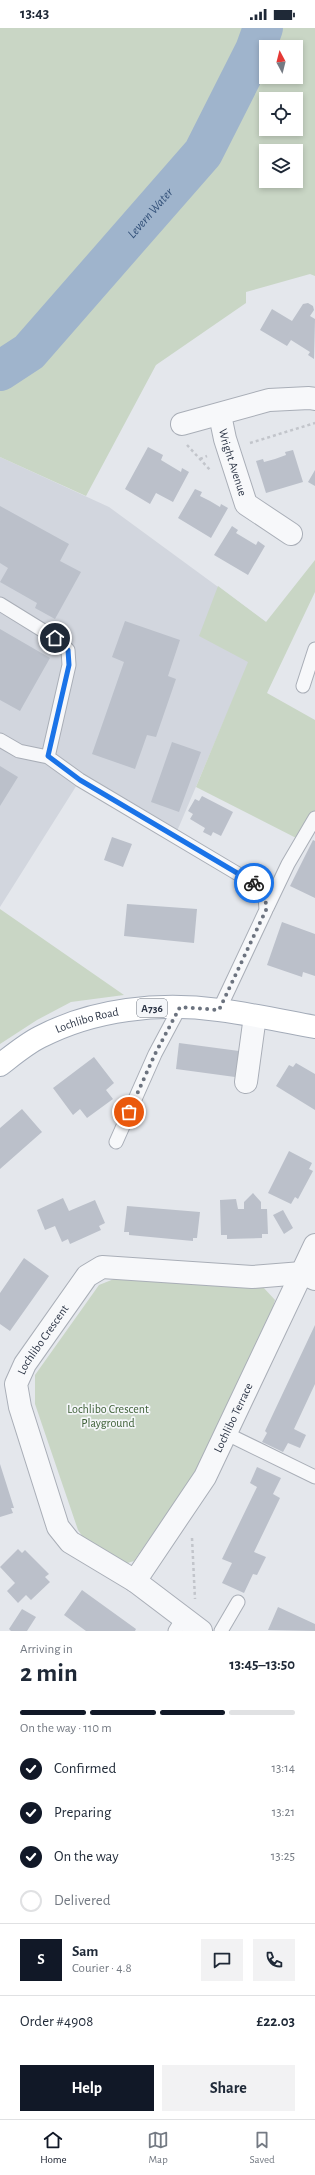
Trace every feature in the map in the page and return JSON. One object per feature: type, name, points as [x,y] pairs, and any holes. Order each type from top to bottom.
[{"type":"main road","name":"Lochlibo Road","points":[[0,1064],[39,1037],[83,1020],[110,1013],[143,1008],[180,1007],[219,1010],[315,1027]]},
{"type":"street","name":"Wright Avenue","points":[[182,424],[220,415],[270,400],[315,399]]},
{"type":"street","name":"Wright Avenue","points":[[220,415],[246,504],[291,534]]},
{"type":"street","points":[[246,1082],[255,1016]]},
{"type":"street","name":"Lochlibo Terrace","points":[[135,1581],[205,1477],[308,1276],[315,1245]]},
{"type":"street","name":"Lochlibo Crescent","points":[[189,1627],[135,1581],[70,1542],[58,1527],[20,1406],[16,1384],[25,1364],[87,1276],[102,1267],[252,1277],[308,1276]]},
{"type":"lane","points":[[0,604],[55,638],[68,650],[69,665],[48,756]]},
{"type":"lane","points":[[303,686],[315,649]]},
{"type":"lane","points":[[0,740],[19,751],[48,756],[80,780],[260,887],[266,896],[266,910]]},
{"type":"lane","points":[[219,1010],[288,864],[315,818]]},
{"type":"lane","points":[[116,1142],[155,1054],[180,1007]]},
{"type":"lane","points":[[227,1434],[315,1477]]},
{"type":"lane","points":[[221,1631],[238,1602]]},
{"type":"path","points":[[200,458],[315,423]]},
{"type":"path","points":[[182,424],[177,434],[214,474]]},
{"type":"path","points":[[189,1627],[192,1536]]},
{"type":"shaded area","points":[[0,457],[109,507],[266,622],[175,836],[80,780],[0,907]]},
{"type":"green space","points":[[0,28],[315,28],[315,276],[310,274],[246,292],[246,303],[156,365],[86,496],[0,457]]},
{"type":"green space","points":[[315,560],[315,592],[267,693],[315,720],[315,828],[304,842],[196,787],[248,662],[199,636],[218,586],[266,622]]},
{"type":"green space","points":[[0,909],[124,995],[71,1002],[37,1020],[0,1044]]},
{"type":"green space","name":"Lochlibo Crescent Playground","points":[[114,1279],[263,1287],[275,1300],[271,1314],[198,1468],[134,1561],[121,1565],[87,1543],[78,1530],[35,1404],[35,1375],[99,1285]]},
{"type":"building","points":[[308,303],[313,306],[314,310],[310,316],[315,319],[314,359],[308,355],[310,352],[291,340],[287,346],[260,330],[272,309],[292,321],[303,304]]},
{"type":"building","points":[[148,447],[163,455],[161,460],[181,472],[182,468],[189,472],[173,502],[156,493],[150,504],[125,489]]},
{"type":"building","points":[[293,450],[303,482],[266,493],[256,461],[263,459],[264,462],[275,459],[286,455],[285,452]]},
{"type":"building","points":[[315,470],[315,486],[308,482]]},
{"type":"building","points":[[195,489],[202,492],[200,496],[220,507],[221,504],[228,508],[211,538],[178,518]]},
{"type":"building","points":[[0,506],[69,544],[60,561],[81,572],[55,619],[35,608],[37,603],[0,582],[8,568],[0,563]]},
{"type":"building","points":[[232,526],[238,530],[236,533],[256,545],[258,541],[265,546],[248,575],[214,555]]},
{"type":"building","points":[[125,621],[180,640],[168,676],[176,679],[156,737],[147,735],[135,769],[92,754],[124,662],[112,657]]},
{"type":"building","points":[[0,629],[50,658],[20,711],[0,700]]},
{"type":"building","points":[[172,742],[201,752],[179,812],[151,802]]},
{"type":"building","points":[[0,766],[18,777],[0,806]]},
{"type":"building","points":[[202,796],[233,812],[221,836],[213,832],[211,836],[203,832],[205,828],[190,819],[193,814],[188,811],[195,799],[199,801]]},
{"type":"building","points":[[112,837],[132,844],[123,867],[104,860]]},
{"type":"building","points":[[313,840],[315,841],[315,898],[290,886]]},
{"type":"building","points":[[127,904],[197,909],[194,943],[124,936]]},
{"type":"building","points":[[282,922],[315,934],[315,976],[303,972],[302,977],[267,965]]},
{"type":"building","points":[[179,1043],[239,1051],[235,1077],[176,1069]]},
{"type":"building","points":[[94,1057],[114,1083],[106,1090],[113,1099],[87,1118],[80,1109],[73,1115],[53,1088]]},
{"type":"building","points":[[296,1063],[315,1074],[315,1110],[276,1086],[289,1065],[293,1067]]},
{"type":"building","points":[[22,1109],[42,1132],[0,1169],[0,1128]]},
{"type":"building","points":[[289,1151],[312,1163],[309,1169],[313,1171],[298,1199],[295,1197],[291,1204],[268,1193]]},
{"type":"building","points":[[253,1193],[261,1202],[261,1209],[267,1209],[268,1234],[262,1234],[262,1238],[227,1239],[227,1235],[221,1235],[220,1200],[236,1199],[238,1209],[244,1209],[244,1202]]},
{"type":"building","points":[[63,1198],[69,1211],[95,1200],[105,1223],[99,1226],[101,1230],[70,1244],[68,1239],[62,1242],[55,1226],[45,1230],[37,1210]]},
{"type":"building","points":[[127,1206],[200,1212],[197,1238],[193,1238],[193,1241],[129,1235],[129,1232],[124,1232]]},
{"type":"building","points":[[283,1210],[293,1228],[284,1234],[273,1215]]},
{"type":"building","points":[[24,1258],[49,1276],[10,1331],[0,1324],[0,1293]]},
{"type":"building","points":[[315,1325],[315,1384],[294,1429],[306,1435],[300,1448],[288,1443],[283,1452],[262,1442],[267,1433],[265,1431]]},
{"type":"building","points":[[0,1464],[14,1508],[11,1508],[13,1513],[0,1517]]},
{"type":"building","points":[[257,1467],[281,1478],[273,1494],[280,1498],[254,1552],[266,1557],[257,1575],[253,1574],[244,1593],[222,1583],[232,1563],[222,1559],[257,1487],[250,1483]]},
{"type":"building","points":[[18,1549],[22,1553],[25,1550],[49,1574],[45,1577],[50,1582],[31,1600],[26,1595],[18,1603],[7,1591],[15,1583],[0,1567]]},
{"type":"building","points":[[82,1590],[136,1629],[135,1631],[86,1631],[64,1615]]},
{"type":"building","points":[[278,1607],[315,1624],[315,1631],[268,1630]]},
{"type":"building","points":[[22,1609],[36,1617],[27,1631],[11,1631],[9,1629]]},
{"type":"waterway","name":"Levern Water","points":[[0,371],[29,352],[203,153],[255,50],[263,28]]},
{"type":"way so far","points":[[129,1112],[155,1054],[180,1007],[219,1010],[266,910],[266,896],[260,887],[254,883]]},
{"type":"route","points":[[55,638],[68,650],[69,665],[48,756],[80,780],[254,883]]}]
